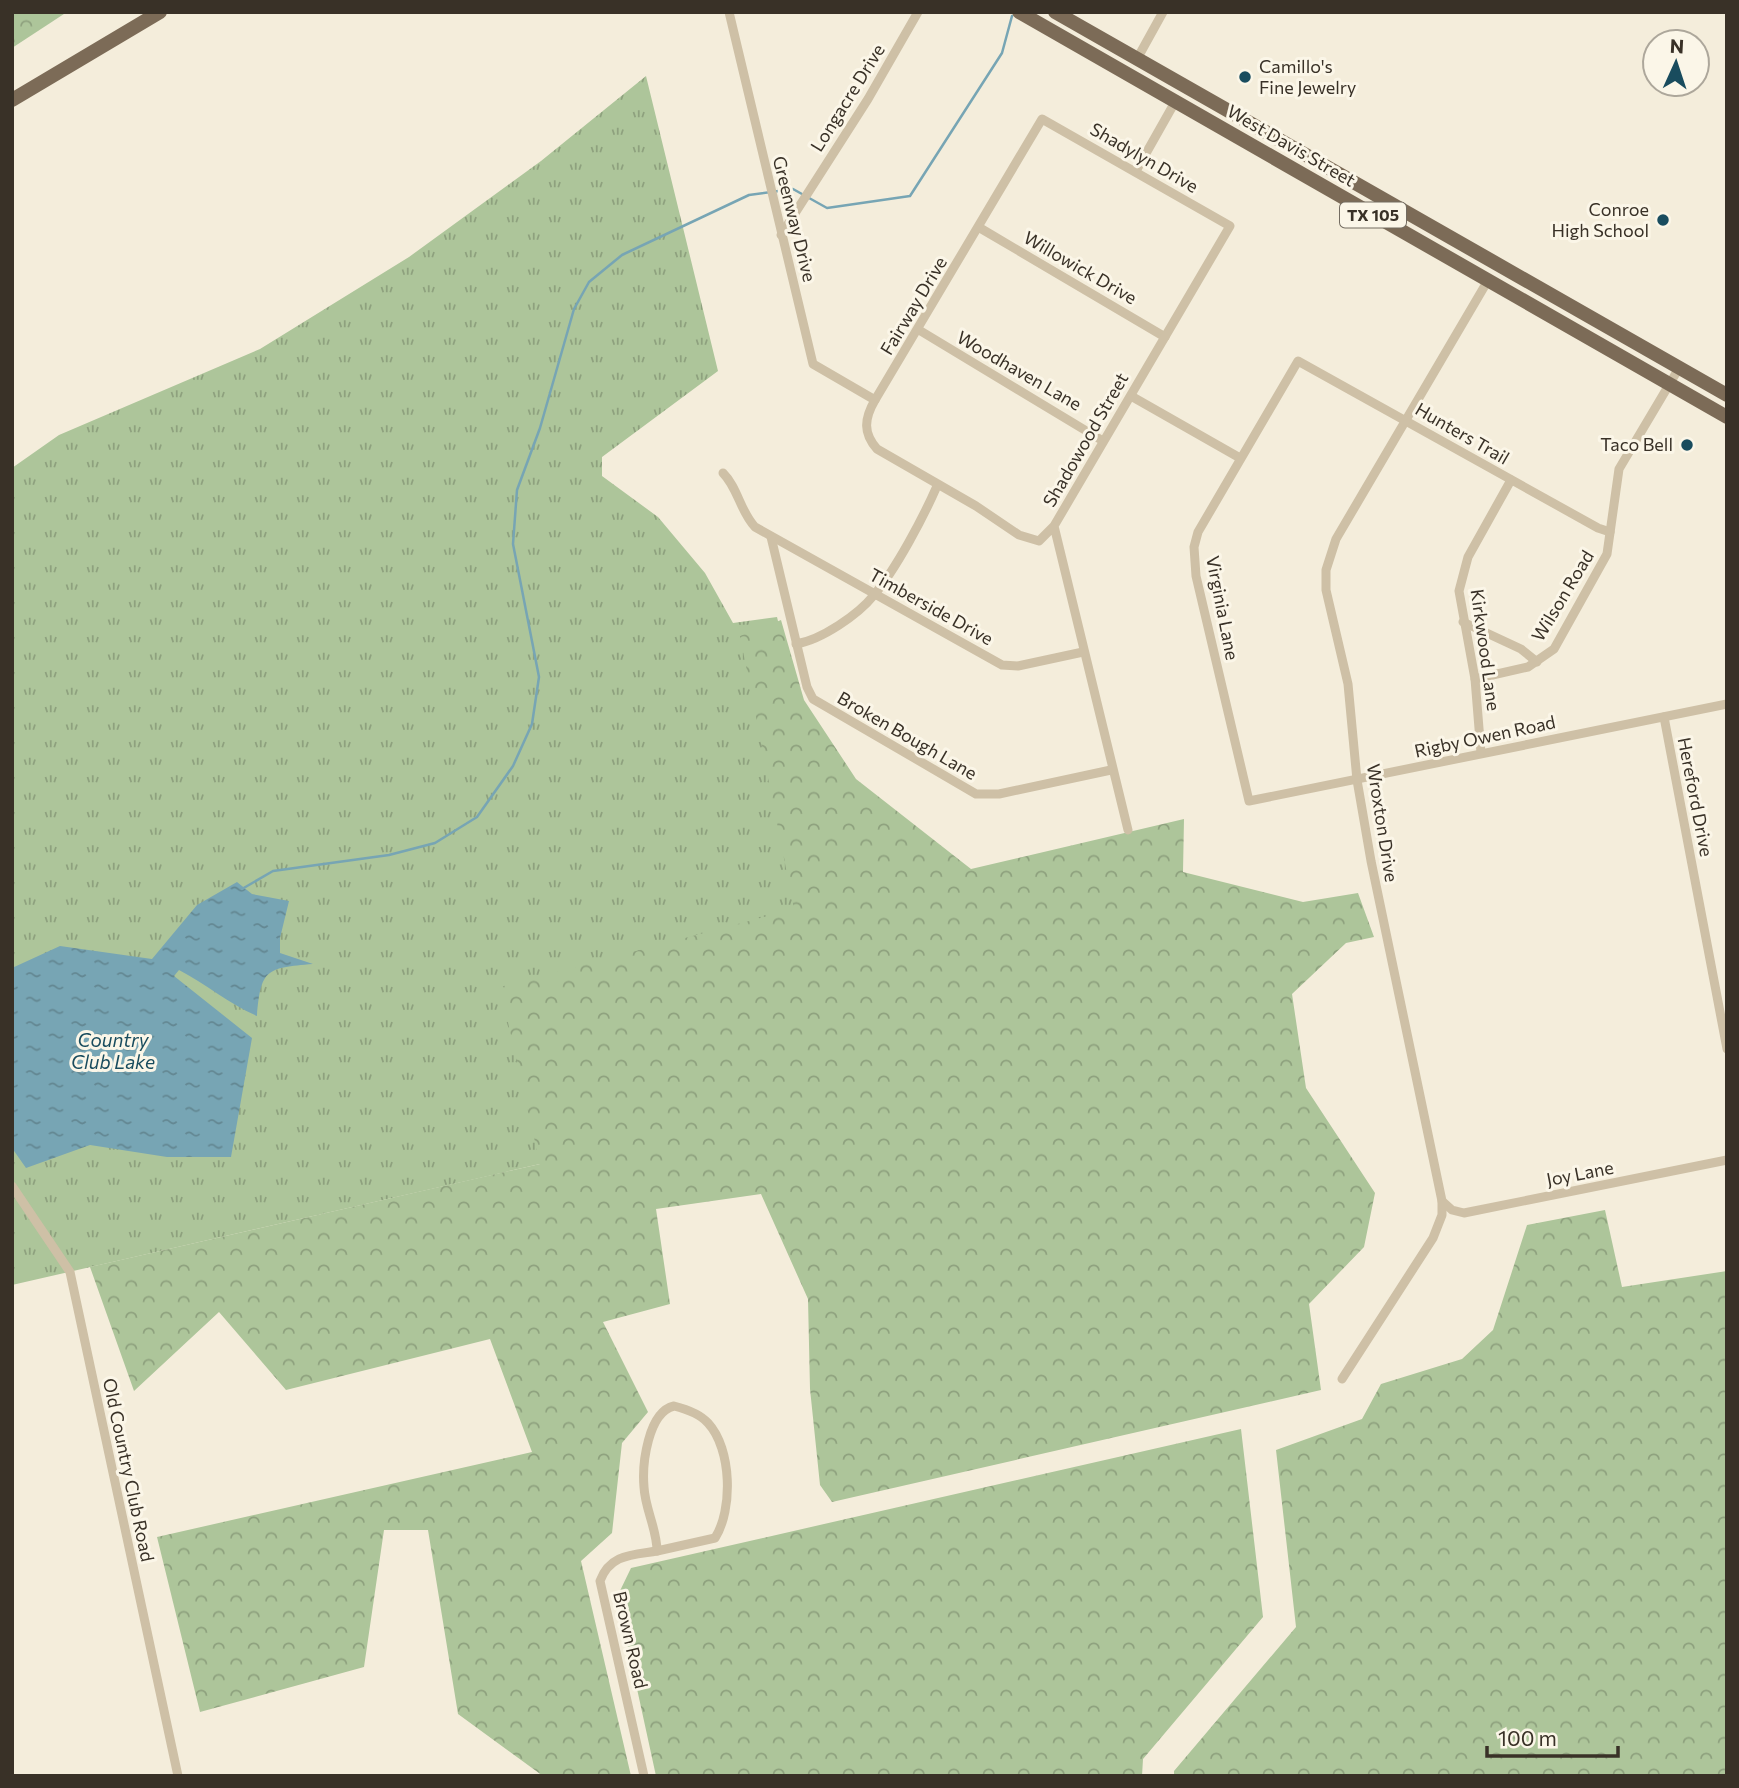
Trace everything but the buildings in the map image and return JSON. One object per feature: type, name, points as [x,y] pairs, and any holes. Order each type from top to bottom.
[{"type":"main road","points":[[12,100],[160,12]]},
{"type":"main road","name":"West Davis Street","points":[[1019,12],[1727,417]]},
{"type":"main road","name":"West Davis Street","points":[[1055,12],[1727,395]]},
{"type":"main road","points":[[1050,30],[1069,33],[1126,65],[1133,65],[1137,60]]},
{"type":"main road","points":[[1175,102],[1179,97],[1190,97],[1246,128],[1259,129]]},
{"type":"main road","points":[[1280,161],[1296,163],[1356,196],[1368,191]]},
{"type":"main road","points":[[1434,250],[1442,246],[1452,246],[1533,292],[1550,295]]},
{"type":"street","name":"Greenway Drive","points":[[729,12],[813,364],[874,400]]},
{"type":"street","name":"Longacre Drive","points":[[781,235],[918,12]]},
{"type":"street","points":[[1137,60],[1163,12]]},
{"type":"street","points":[[1136,171],[1175,102]]},
{"type":"street","name":"Shadylyn Drive","points":[[1042,119],[1230,226]]},
{"type":"street","name":"Fairway Drive","points":[[937,486],[877,449],[866,437],[869,410],[1042,119]]},
{"type":"street","name":"Shadowood Street","points":[[1128,830],[1111,770],[1054,526],[1230,226]]},
{"type":"street","name":"Willowick Drive","points":[[979,228],[1164,337]]},
{"type":"street","name":"Wroxton Drive","points":[[1342,1379],[1433,1238],[1442,1215],[1442,1202],[1371,861],[1357,779],[1348,684],[1326,590],[1326,570],[1336,539],[1488,282]]},
{"type":"street","name":"Woodhaven Lane","points":[[919,330],[1103,441]]},
{"type":"street","name":"Hunters Trail","points":[[1298,361],[1610,532]]},
{"type":"street","name":"Virginia Lane","points":[[1249,801],[1194,562],[1198,532],[1298,361]]},
{"type":"street","name":"Wilson Road","points":[[1475,679],[1528,667],[1554,649],[1607,554],[1619,469],[1679,368]]},
{"type":"street","points":[[1130,396],[1240,458]]},
{"type":"street","name":"Timberside Drive","points":[[723,473],[730,480],[747,518],[771,537],[1003,665],[1018,666],[1083,652]]},
{"type":"street","name":"Kirkwood Lane","points":[[1481,753],[1475,679],[1459,591],[1462,572],[1511,480]]},
{"type":"street","points":[[796,644],[807,642],[847,618],[876,594],[937,486],[976,506],[1029,540],[1039,541],[1054,526]]},
{"type":"street","name":"Broken Bough Lane","points":[[771,537],[807,687],[813,699],[976,794],[999,794],[1111,770]]},
{"type":"street","points":[[1463,622],[1521,649],[1537,662]]},
{"type":"street","name":"Rigby Owen Road","points":[[1249,801],[1727,704]]},
{"type":"street","name":"Hereford Drive","points":[[1664,717],[1727,1049]]},
{"type":"street","name":"Joy Lane","points":[[1442,1202],[1452,1210],[1464,1213],[1727,1160]]},
{"type":"street","name":"Old Country Club Road","points":[[12,1186],[71,1272],[178,1776]]},
{"type":"street","name":"Brown Road","points":[[644,1776],[600,1581],[605,1567],[617,1558],[657,1551],[715,1538],[723,1521],[726,1482],[721,1450],[709,1423],[696,1414],[674,1406],[664,1408],[657,1416],[644,1473],[644,1488],[657,1551]]},
{"type":"green space","points":[[12,12],[67,12],[12,48]]},
{"type":"green space","points":[[646,76],[718,371],[602,457],[602,476],[658,517],[705,573],[733,623],[777,617],[849,911],[540,1164],[12,1285],[12,468],[59,435],[260,349],[409,257],[541,161]]},
{"type":"green space","points":[[781,620],[804,700],[856,779],[971,869],[1184,819],[1183,872],[1303,902],[1358,893],[1374,937],[1346,943],[1292,994],[1306,1088],[1375,1193],[1364,1247],[1309,1304],[1321,1390],[832,1502],[820,1485],[810,1389],[808,1299],[761,1194],[656,1209],[670,1304],[603,1322],[648,1412],[622,1443],[612,1533],[581,1561],[631,1776],[543,1776],[458,1714],[428,1530],[384,1530],[364,1667],[200,1712],[157,1537],[532,1452],[490,1339],[286,1390],[219,1312],[134,1391],[90,1267],[540,1164],[500,987],[794,909],[740,636]]},
{"type":"green space","points":[[1605,1210],[1622,1287],[1727,1271],[1727,1776],[1174,1776],[1174,1771],[1296,1627],[1276,1450],[1362,1419],[1381,1384],[1462,1359],[1493,1330],[1527,1225]]},
{"type":"green space","points":[[1241,1429],[1263,1617],[1143,1759],[1142,1776],[656,1776],[617,1597],[631,1568]]},
{"type":"water","name":"Country Club Lake","points":[[237,882],[252,894],[289,901],[280,938],[280,953],[313,964],[285,967],[269,974],[261,989],[257,1016],[179,970],[174,976],[252,1038],[231,1157],[167,1157],[90,1145],[26,1168],[12,1148],[12,968],[60,946],[152,959],[197,905]]},
{"type":"waterway","points":[[242,889],[273,871],[389,855],[435,843],[477,817],[513,766],[532,724],[539,677],[513,544],[517,490],[540,428],[574,309],[589,282],[622,255],[749,195],[793,189],[827,208],[910,196],[1002,53],[1012,16]]},
{"type":"place","name":"Camillo's Fine Jewelry","points":[[1245,77]]},
{"type":"place","name":"Conroe High School","points":[[1663,220]]},
{"type":"place","name":"Taco Bell","points":[[1687,445]]}]
